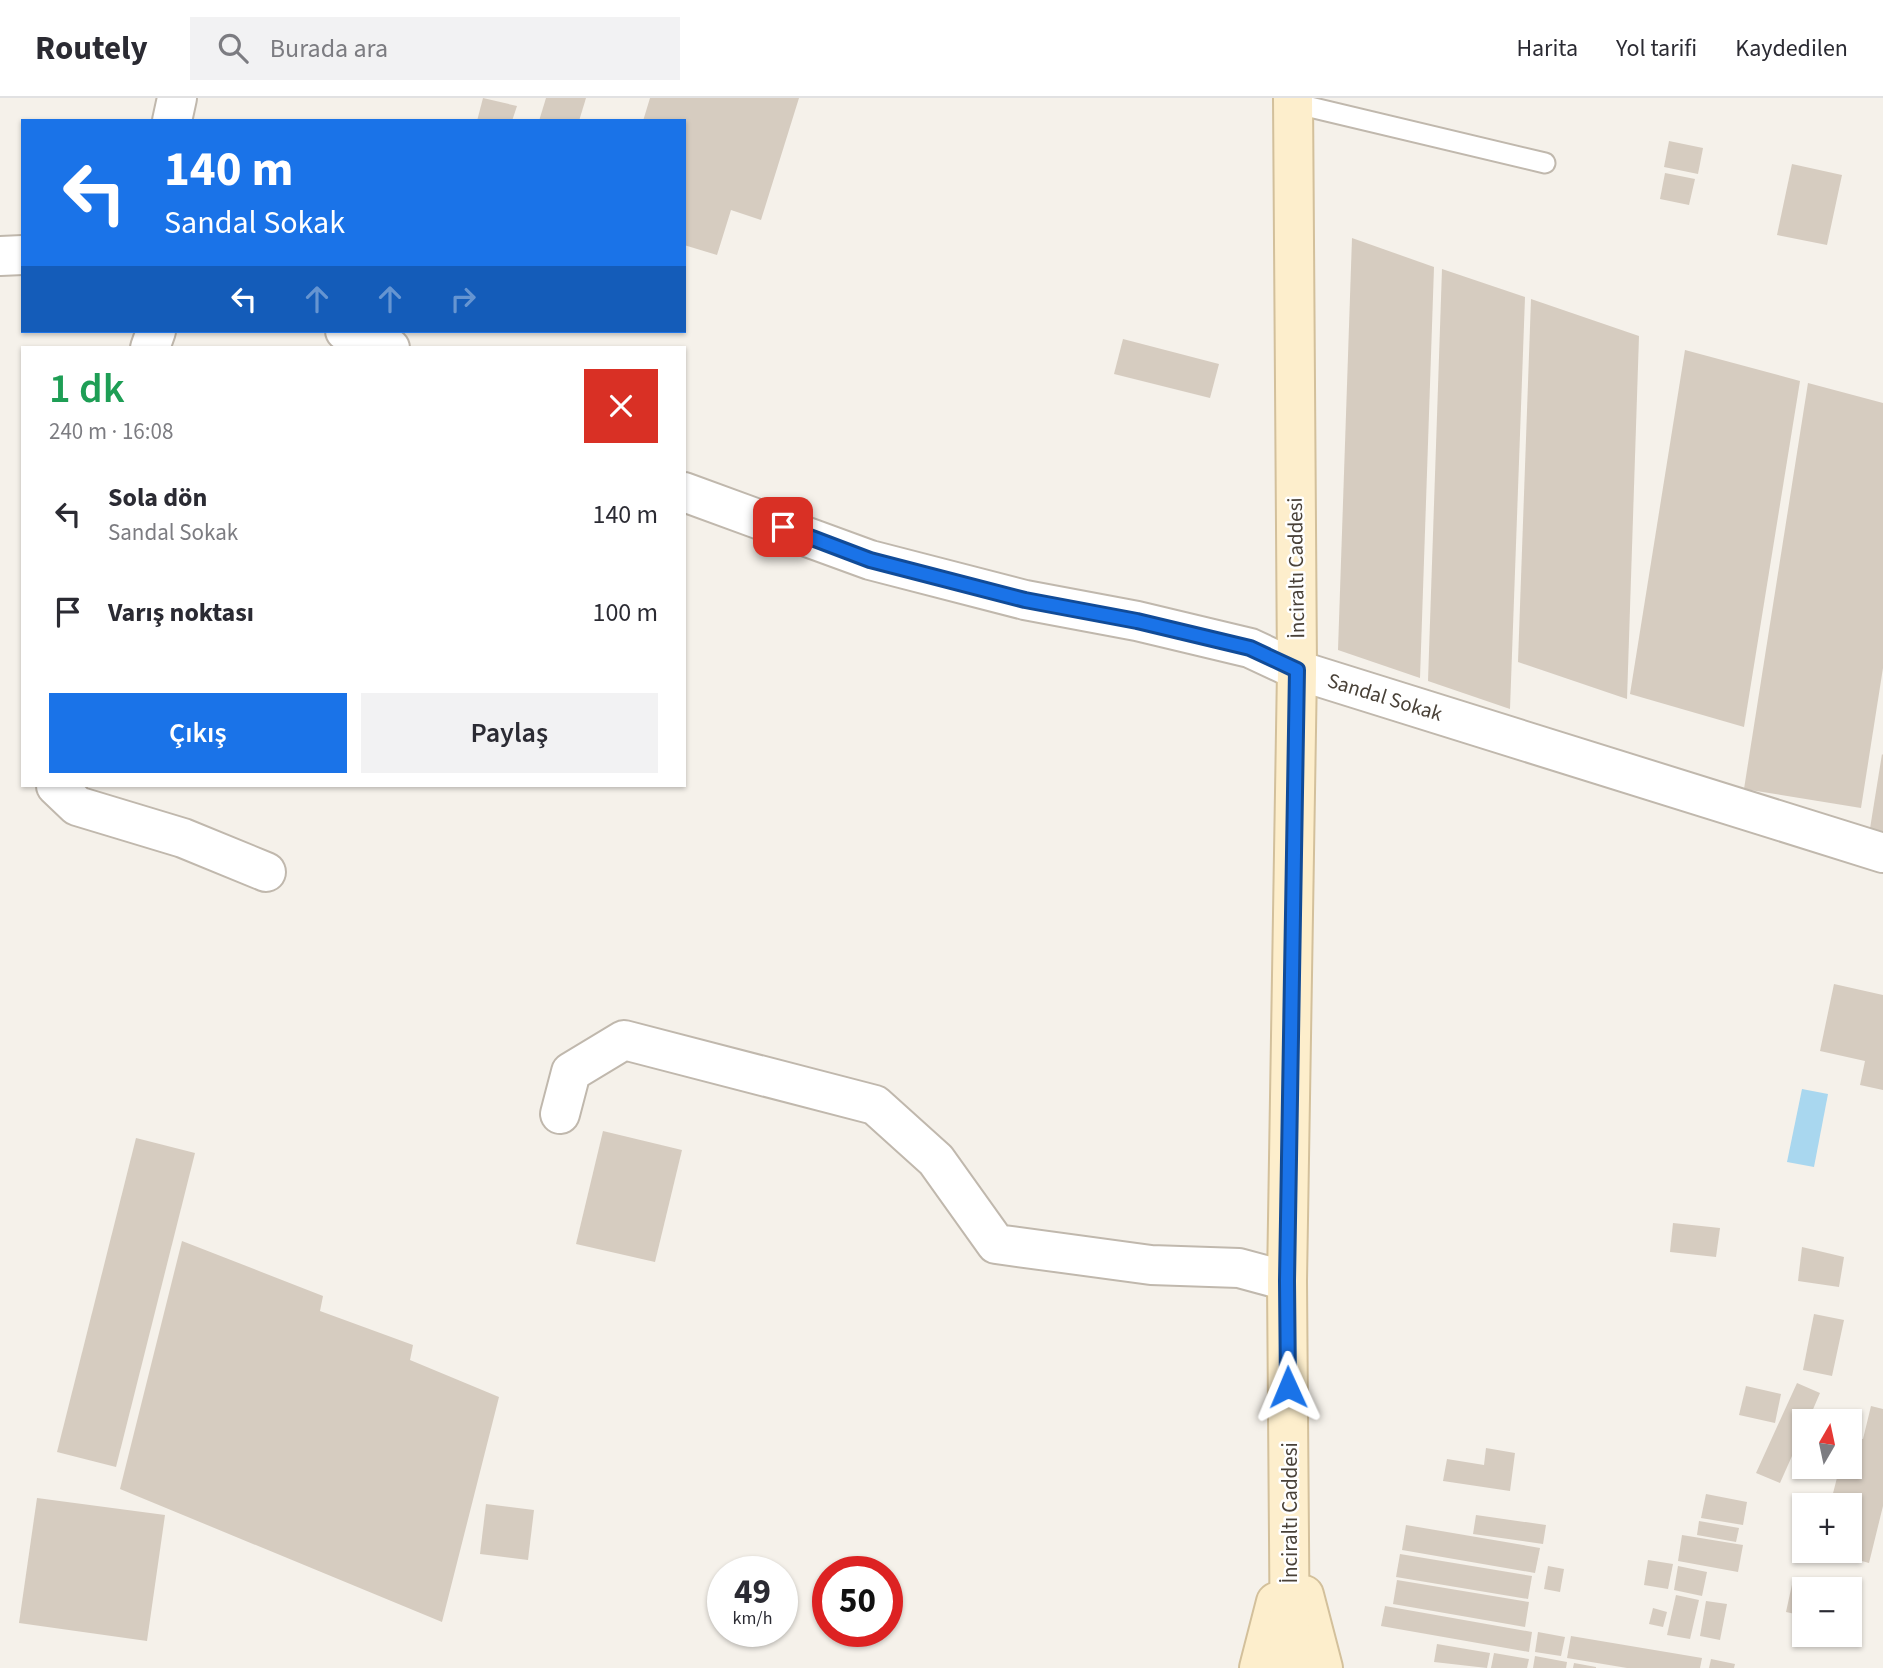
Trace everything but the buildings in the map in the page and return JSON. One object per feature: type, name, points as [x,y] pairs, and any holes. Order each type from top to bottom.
[{"type":"main road","name":"İnciraltı Caddesi","points":[[1290,1668],[1287,1281],[1297,670],[1293,100]]},
{"type":"main road","points":[[1259,1668],[1291,1546]]},
{"type":"main road","points":[[1291,1546],[1323,1668]]},
{"type":"street","points":[[172,119],[177,98]]},
{"type":"street","points":[[0,256],[21,255]]},
{"type":"street","points":[[350,333],[385,346]]},
{"type":"street","name":"Sandal Sokak","points":[[686,493],[870,560],[1025,600],[1137,621],[1250,648],[1297,670],[1883,853]]},
{"type":"street","points":[[57,787],[77,806],[183,838],[266,872]]},
{"type":"street","points":[[560,1114],[571,1072],[624,1040],[875,1105],[936,1160],[996,1244],[1151,1265],[1239,1268],[1287,1281]]},
{"type":"lane","points":[[1293,100],[1545,163]]},
{"type":"water","points":[[1802,1089],[1828,1094],[1814,1167],[1787,1162]]},
{"type":"route","points":[[783,527],[870,560],[1025,600],[1137,621],[1250,648],[1297,670],[1287,1281],[1288,1387]]}]
